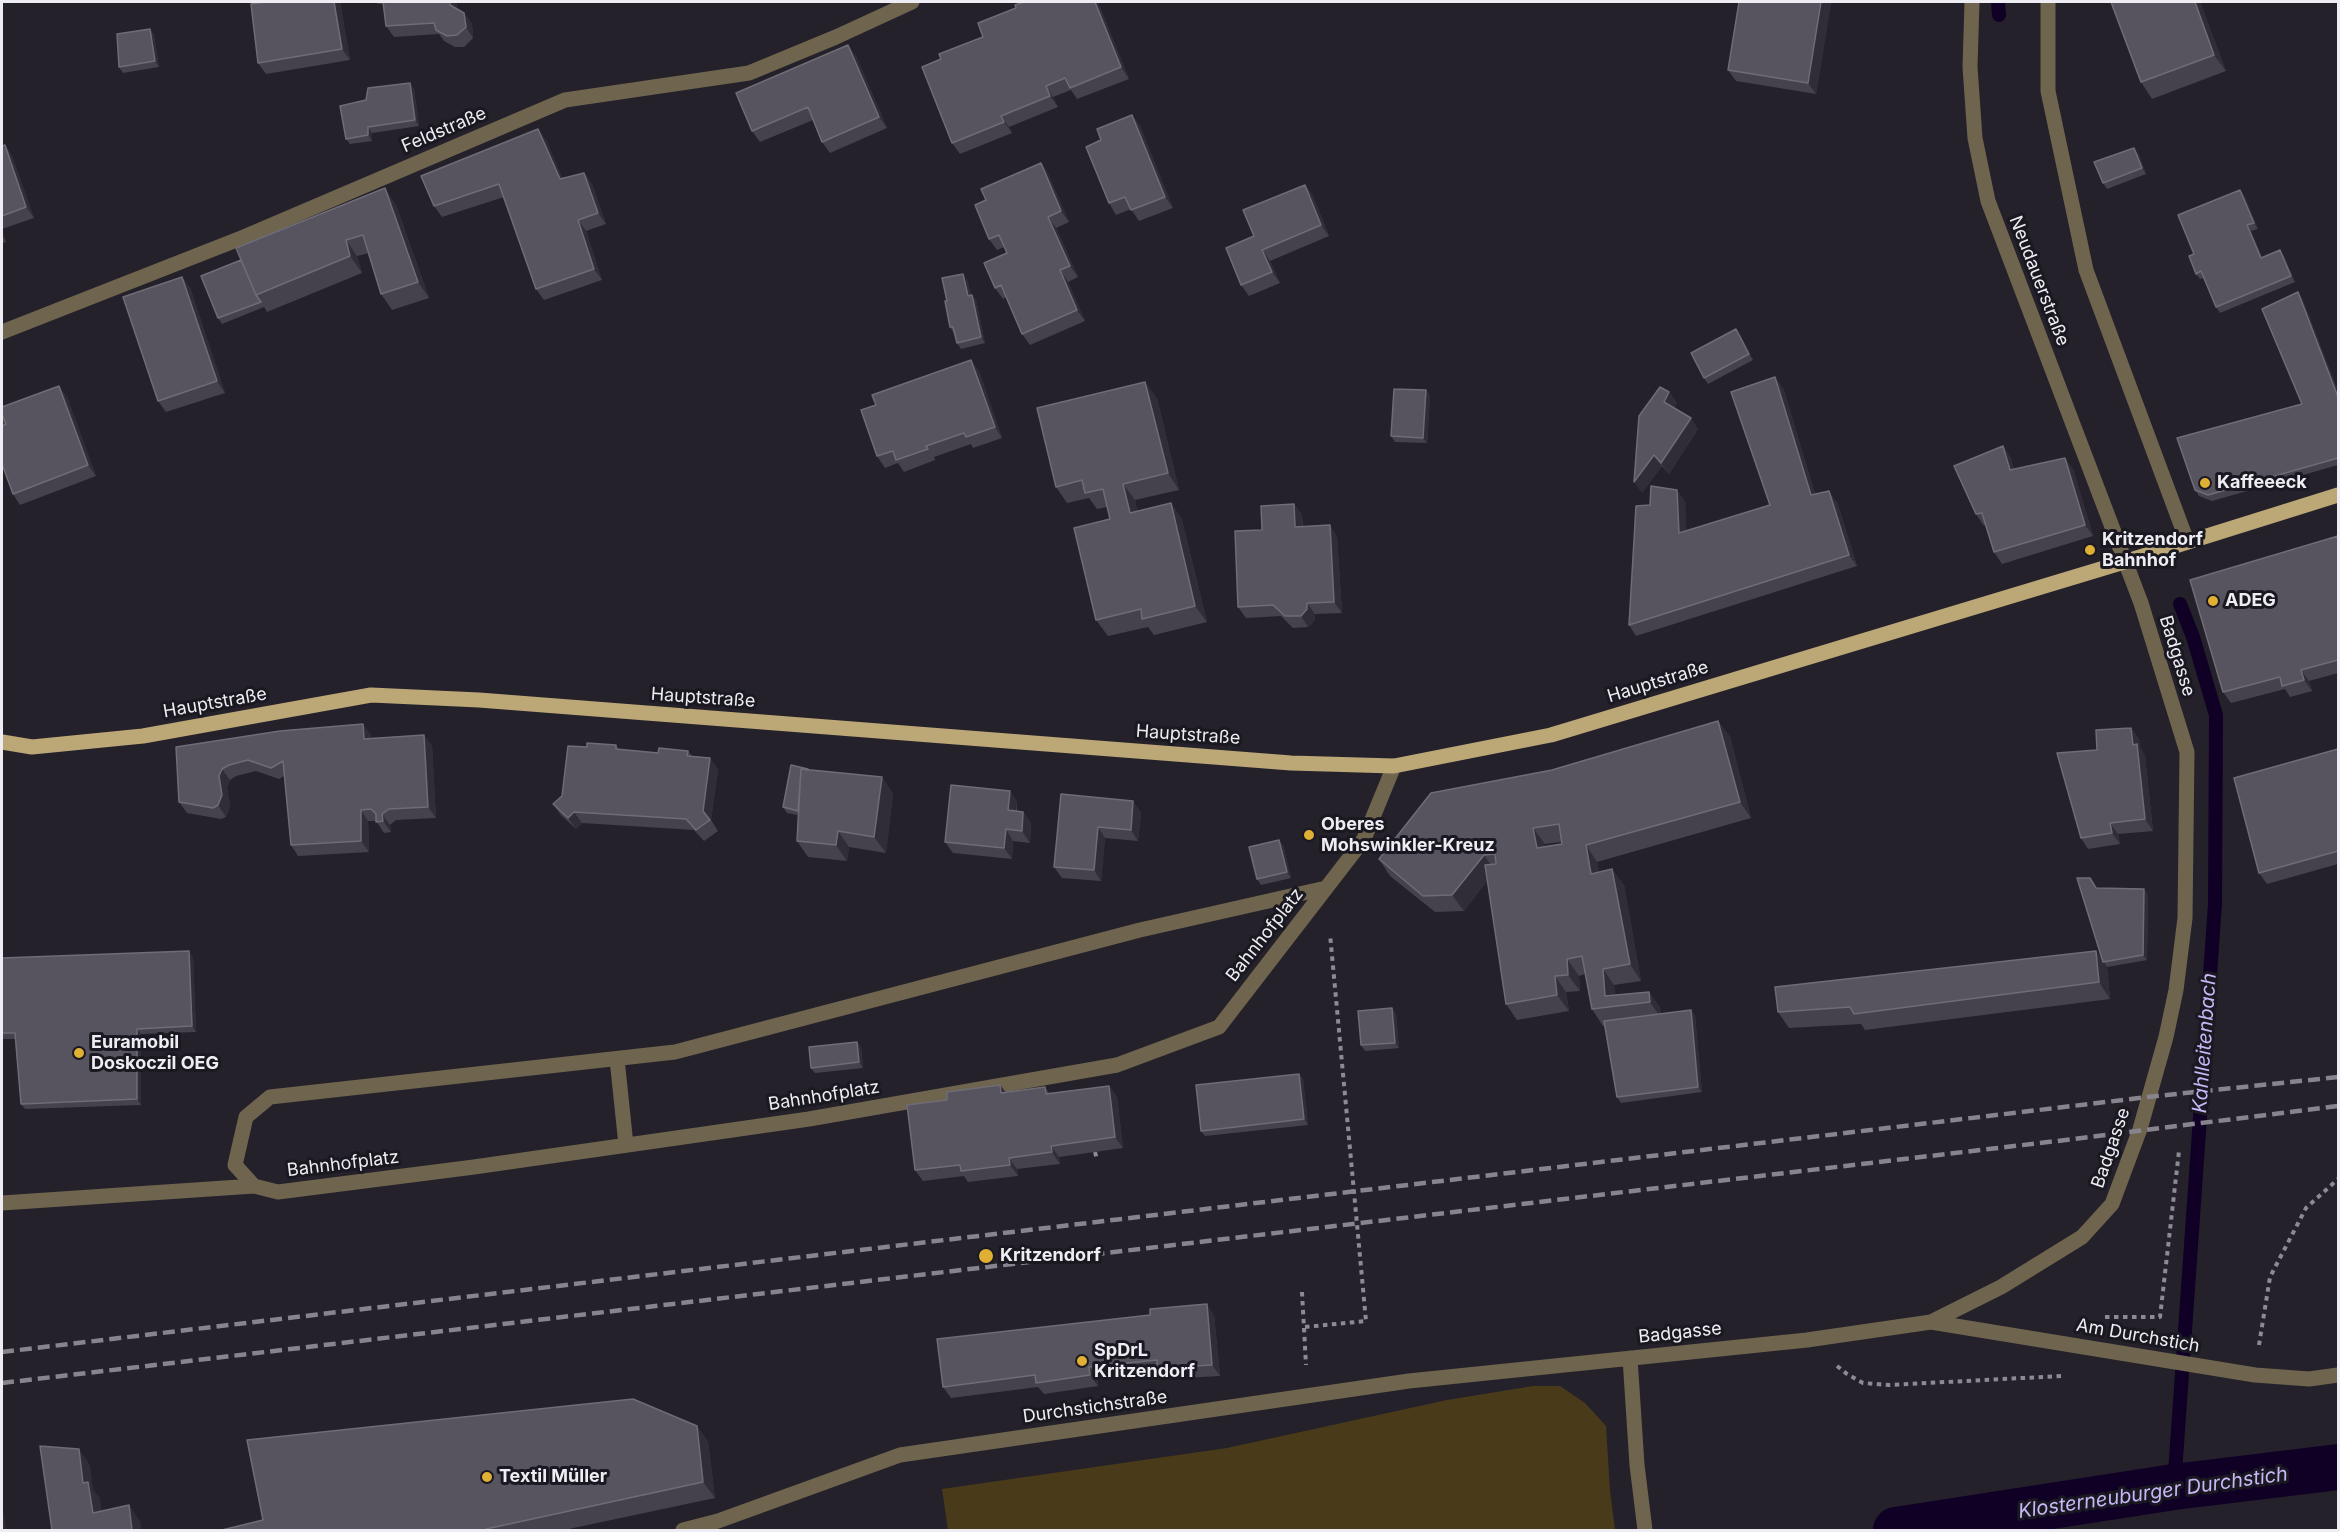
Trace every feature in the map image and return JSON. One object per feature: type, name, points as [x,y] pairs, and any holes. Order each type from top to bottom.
[{"type":"main road","name":"Hauptstraße","points":[[2,742],[32,747],[143,736],[371,695],[478,700],[1291,763],[1394,766],[1551,735],[2338,495]]},
{"type":"street","name":"Feldstraße","points":[[2,332],[244,237],[565,100],[748,73],[836,37],[912,2]]},
{"type":"street","name":"Neudauerstraße","points":[[1972,2],[1971,67],[1975,138],[1988,201],[2124,562]]},
{"type":"street","points":[[2048,2],[2048,91],[2086,270],[2187,541]]},
{"type":"street","name":"Badgasse","points":[[1645,1530],[1636,1465],[1630,1358],[1807,1340],[1931,1322],[2001,1287],[2082,1237],[2112,1204],[2140,1129],[2166,1037],[2176,990],[2185,918],[2187,752],[2141,603],[2124,562]]},
{"type":"street","name":"Bahnhofplatz","points":[[1326,888],[1140,930],[675,1052],[270,1097],[246,1117],[235,1165],[254,1185],[278,1192],[828,1116],[1117,1065],[1219,1027],[1364,839],[1394,766]]},
{"type":"street","points":[[616,1059],[626,1145]]},
{"type":"street","points":[[2,1203],[254,1185]]},
{"type":"street","name":"Am Durchstich","points":[[1931,1322],[2254,1375],[2309,1379],[2338,1375]]},
{"type":"street","name":"Durchstichstraße","points":[[683,1530],[718,1521],[900,1455],[1409,1381],[1630,1358]]},
{"type":"path","points":[[1305,1327],[1366,1321],[1326,888]]},
{"type":"path","points":[[2103,1317],[2160,1317],[2179,1151]]},
{"type":"path","points":[[1095,1152],[1097,1160]]},
{"type":"path","points":[[2254,1375],[2270,1277],[2306,1208],[2338,1179]]},
{"type":"path","points":[[1302,1293],[1306,1371]]},
{"type":"path","points":[[1807,1340],[1847,1374],[1863,1383],[1888,1385],[2063,1376],[2085,1368],[2101,1350]]},
{"type":"shaded area","points":[[1533,1386],[1560,1386],[1585,1403],[1606,1426],[1615,1530],[948,1530],[942,1489],[1227,1448],[1447,1400]]},
{"type":"building","points":[[334,2],[342,49],[258,63],[251,4]]},
{"type":"building","points":[[383,2],[450,2],[450,5],[464,13],[466,27],[457,35],[447,36],[436,30],[434,23],[386,26]]},
{"type":"building","points":[[1024,2],[1095,2],[1121,67],[1070,88],[1065,78],[1046,86],[1050,96],[1001,116],[1004,122],[952,143],[922,67],[941,59],[939,54],[983,37],[978,23],[1016,8],[1015,5]]},
{"type":"building","points":[[1739,2],[1821,2],[1808,83],[1728,70]]},
{"type":"building","points":[[2111,2],[2195,2],[2214,55],[2141,82]]},
{"type":"building","points":[[150,29],[155,61],[119,67],[117,34]]},
{"type":"building","points":[[848,45],[879,117],[822,142],[808,107],[752,131],[736,93]]},
{"type":"building","points":[[410,83],[415,120],[368,127],[368,135],[346,139],[340,106],[366,100],[368,88]]},
{"type":"building","points":[[1132,115],[1165,197],[1131,210],[1125,197],[1109,203],[1086,147],[1101,140],[1097,129]]},
{"type":"building","points":[[538,129],[560,179],[584,173],[598,213],[578,220],[594,269],[536,289],[499,184],[434,206],[421,176]]},
{"type":"building","points":[[5,145],[26,207],[2,216],[2,146]]},
{"type":"building","points":[[2134,148],[2142,168],[2103,183],[2094,162]]},
{"type":"building","points":[[1041,163],[1061,211],[1048,217],[1070,266],[1060,270],[1077,310],[1022,334],[1001,285],[995,288],[984,263],[1007,253],[999,235],[989,239],[975,205],[986,200],[981,189]]},
{"type":"building","points":[[1305,185],[1321,225],[1262,250],[1272,272],[1241,285],[1226,248],[1254,236],[1243,210]]},
{"type":"building","points":[[385,188],[418,282],[381,294],[363,235],[346,240],[350,256],[256,295],[236,248]]},
{"type":"building","points":[[2240,190],[2254,223],[2247,225],[2261,258],[2280,250],[2291,276],[2216,307],[2201,271],[2196,274],[2189,256],[2194,254],[2178,215]]},
{"type":"building","points":[[241,260],[261,302],[218,318],[201,276]]},
{"type":"building","points":[[963,274],[968,296],[972,295],[981,337],[957,343],[953,327],[950,327],[942,278]]},
{"type":"building","points":[[182,277],[217,381],[158,401],[123,297]]},
{"type":"building","points":[[2298,292],[2338,397],[2338,458],[2208,495],[2195,490],[2177,438],[2302,404],[2262,309]]},
{"type":"building","points":[[1736,329],[1749,354],[1704,378],[1691,353]]},
{"type":"building","points":[[971,360],[995,427],[966,437],[964,433],[926,446],[928,449],[896,460],[893,451],[877,456],[861,410],[876,405],[872,395]]},
{"type":"building","points":[[1775,377],[1811,495],[1829,491],[1849,555],[1629,625],[1636,506],[1650,505],[1651,486],[1677,490],[1679,533],[1770,505],[1731,392]]},
{"type":"building","points":[[1145,382],[1168,473],[1123,484],[1130,513],[1171,503],[1195,606],[1142,619],[1141,609],[1096,620],[1074,528],[1110,519],[1103,489],[1085,493],[1082,480],[1056,487],[1037,408]]},
{"type":"building","points":[[59,386],[88,465],[13,494],[2,464],[2,426],[6,424],[2,407]]},
{"type":"building","points":[[1660,387],[1669,392],[1664,402],[1691,418],[1661,463],[1654,455],[1634,482],[1639,416]]},
{"type":"building","points":[[1394,389],[1426,390],[1423,438],[1391,436]]},
{"type":"building","points":[[2003,446],[2010,470],[2065,458],[2085,525],[1994,552],[1982,513],[1976,514],[1954,466]]},
{"type":"building","points":[[1294,504],[1295,527],[1330,525],[1334,602],[1307,603],[1307,609],[1301,616],[1285,616],[1273,605],[1238,607],[1235,531],[1262,530],[1261,506]]},
{"type":"building","points":[[2338,536],[2338,660],[2301,670],[2304,680],[2282,686],[2280,677],[2223,692],[2190,580]]},
{"type":"building","points":[[1718,721],[1740,802],[1586,845],[1591,874],[1612,869],[1630,964],[1603,969],[1605,996],[1649,992],[1650,1002],[1592,1009],[1582,956],[1567,959],[1568,975],[1555,976],[1557,995],[1506,1004],[1485,865],[1496,864],[1495,854],[1484,855],[1452,895],[1423,896],[1379,859],[1431,793],[1552,770]],"holes":[[[1559,824],[1562,844],[1537,848],[1533,828]]]},
{"type":"building","points":[[363,724],[364,739],[424,735],[428,807],[389,809],[382,814],[383,821],[376,822],[376,814],[371,809],[361,810],[361,841],[291,845],[283,761],[271,768],[248,760],[222,769],[219,776],[222,795],[218,805],[213,808],[179,802],[176,747],[280,731]]},
{"type":"building","points":[[2131,728],[2133,745],[2137,744],[2145,819],[2110,823],[2112,833],[2081,838],[2057,753],[2097,750],[2096,730]]},
{"type":"building","points":[[587,743],[616,745],[616,749],[658,753],[659,748],[688,751],[687,756],[710,758],[703,811],[710,820],[696,830],[686,819],[574,812],[568,818],[553,804],[562,796],[568,746],[587,747]]},
{"type":"building","points":[[2338,749],[2338,851],[2259,873],[2234,778]]},
{"type":"building","points":[[791,765],[808,769],[801,769],[798,811],[783,807]]},
{"type":"building","points":[[801,769],[882,777],[874,837],[838,831],[836,845],[797,841]]},
{"type":"building","points":[[951,785],[1010,791],[1008,810],[1023,812],[1022,831],[1006,829],[1004,848],[945,842]]},
{"type":"building","points":[[1061,794],[1133,801],[1131,830],[1098,827],[1094,870],[1054,867]]},
{"type":"building","points":[[1279,840],[1287,872],[1257,879],[1249,847]]},
{"type":"building","points":[[2077,878],[2090,878],[2096,888],[2144,889],[2143,955],[2103,962]]},
{"type":"building","points":[[189,951],[192,1026],[137,1029],[137,1099],[21,1104],[15,1033],[2,1033],[2,958]]},
{"type":"building","points":[[2096,951],[2099,982],[1854,1014],[1850,1007],[1778,1012],[1775,987]]},
{"type":"building","points":[[1392,1008],[1395,1043],[1361,1045],[1358,1011]]},
{"type":"building","points":[[1691,1010],[1698,1087],[1617,1097],[1604,1021]]},
{"type":"building","points":[[857,1042],[859,1062],[811,1068],[809,1047]]},
{"type":"building","points":[[1299,1074],[1304,1119],[1201,1131],[1196,1085]]},
{"type":"building","points":[[1000,1085],[1001,1093],[1045,1087],[1046,1094],[1109,1086],[1115,1137],[1051,1146],[1052,1152],[1009,1158],[1010,1165],[961,1171],[960,1165],[915,1170],[907,1105],[947,1100],[947,1092]]},
{"type":"building","name":"SpDrL Kritzendorf","points":[[1207,1304],[1212,1365],[1157,1368],[1157,1360],[1089,1367],[1090,1375],[1036,1383],[1035,1375],[943,1387],[937,1339],[1150,1315],[1150,1309]]},
{"type":"building","name":"Textil Müller","points":[[633,1399],[697,1426],[703,1482],[487,1530],[222,1530],[263,1520],[247,1440]]},
{"type":"building","points":[[40,1446],[79,1449],[83,1483],[88,1482],[93,1513],[129,1505],[132,1530],[52,1530]]},
{"type":"waterway","name":"Kahlleitenbach","points":[[1998,2],[1999,15]]},
{"type":"waterway","name":"Kahlleitenbach","points":[[2174,1487],[2215,904],[2216,715],[2193,637],[2180,604]]},
{"type":"waterway","name":"Klosterneuburger Durchstich","points":[[1896,1530],[2174,1487],[2338,1467]]},
{"type":"railway","points":[[2,1352],[2148,1097],[2338,1077]]},
{"type":"railway","points":[[2,1383],[2338,1106]]},
{"type":"place","name":"Kaffeeeck","points":[[2205,483]]},
{"type":"place","name":"Kritzendorf Bahnhof","points":[[2090,550]]},
{"type":"place","name":"ADEG","points":[[2213,601]]},
{"type":"place","name":"Oberes Mohswinkler-Kreuz","points":[[1309,835]]},
{"type":"place","name":"Euramobil Doskoczil OEG","points":[[79,1053]]},
{"type":"place","name":"Kritzendorf","points":[[986,1256]]},
{"type":"place","name":"SpDrL Kritzendorf","points":[[1082,1361]]},
{"type":"place","name":"Textil Müller","points":[[487,1477]]}]
